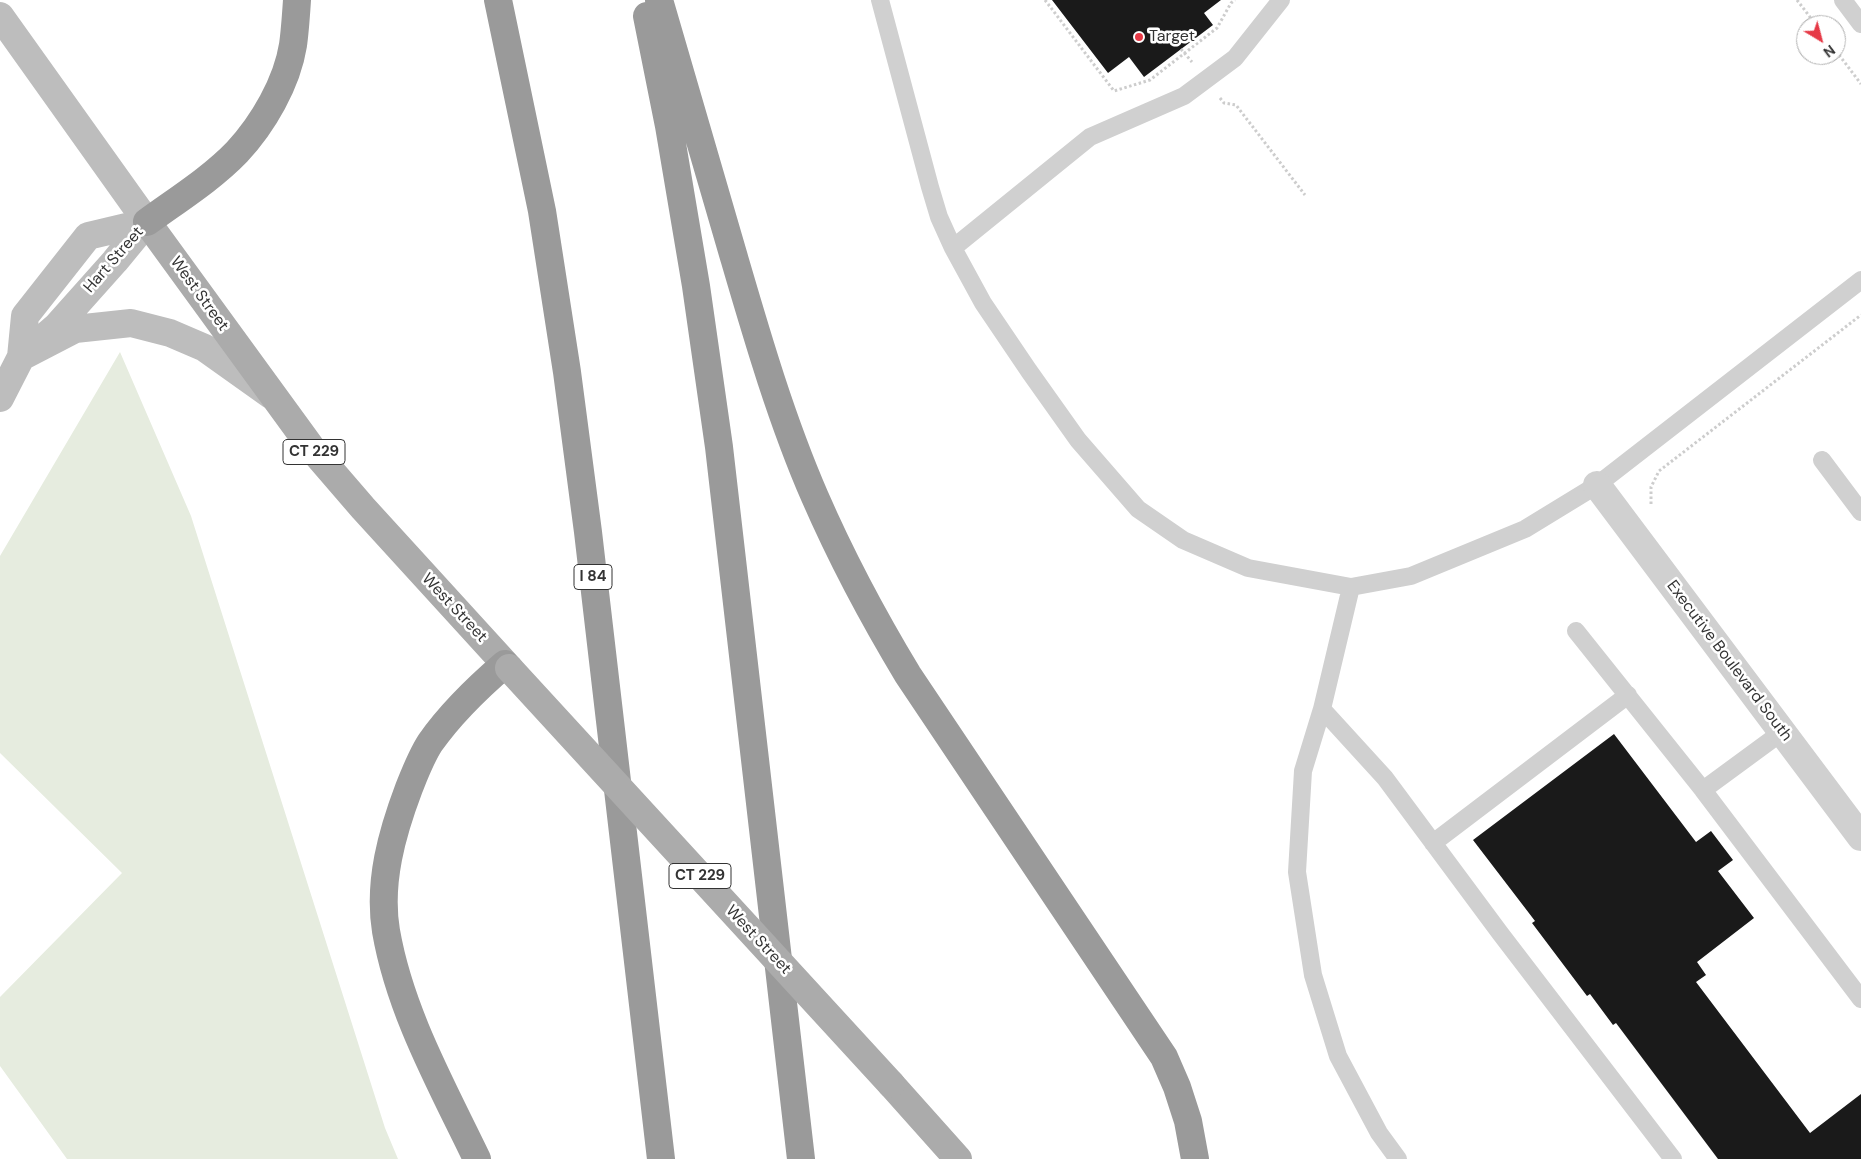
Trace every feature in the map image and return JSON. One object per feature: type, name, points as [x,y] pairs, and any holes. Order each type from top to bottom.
[{"type":"highway","points":[[147,222],[202,182],[237,152],[262,120],[280,88],[293,47],[297,0]]},
{"type":"highway","name":"I 84","points":[[498,0],[542,211],[567,372],[588,532],[661,1159]]},
{"type":"highway","points":[[644,0],[669,126],[693,267],[718,438],[801,1159]]},
{"type":"highway","points":[[659,0],[769,372],[791,437],[815,497],[874,619],[908,675],[1164,1058],[1177,1087],[1188,1121],[1195,1159]]},
{"type":"highway","points":[[477,1159],[414,1026],[396,975],[386,931],[383,897],[388,856],[398,815],[429,745],[449,717],[475,691],[507,666]]},
{"type":"main road","name":"West Street","points":[[147,222],[274,398],[333,474],[958,1159]]},
{"type":"street","name":"West Street","points":[[0,16],[147,222]]},
{"type":"street","name":"Hart Street","points":[[22,357],[25,316],[88,236],[147,222]]},
{"type":"street","name":"Hart Street","points":[[0,398],[22,357],[57,326],[147,222]]},
{"type":"street","points":[[22,357],[75,329],[130,323],[170,333],[205,348],[274,398]]},
{"type":"street","name":"Executive Boulevard South","points":[[1597,485],[1861,837]]},
{"type":"lane","points":[[880,0],[939,217],[953,248],[983,303],[1078,440],[1138,509],[1183,540],[1248,568],[1351,587],[1411,576],[1525,529],[1597,485],[1861,280]]},
{"type":"lane","points":[[953,248],[1090,137],[1184,96],[1235,58],[1281,0]]},
{"type":"lane","points":[[1843,0],[1861,24]]},
{"type":"lane","points":[[1822,460],[1861,512]]},
{"type":"lane","points":[[1351,587],[1322,709],[1303,771],[1297,872],[1313,975],[1338,1056],[1379,1133],[1398,1159]]},
{"type":"lane","points":[[1576,631],[1703,790],[1861,999]]},
{"type":"lane","points":[[1433,842],[1628,695]]},
{"type":"lane","points":[[1322,709],[1385,778],[1500,933],[1673,1159]]},
{"type":"lane","points":[[1703,790],[1782,732]]},
{"type":"path","points":[[1045,0],[1114,91],[1150,80],[1217,28],[1231,3],[1235,0]]},
{"type":"path","points":[[1797,0],[1808,15]]},
{"type":"path","points":[[1182,48],[1224,103],[1236,105],[1305,195]]},
{"type":"path","points":[[1846,64],[1861,84]]},
{"type":"path","points":[[1653,508],[1650,503],[1651,488],[1659,472],[1861,315]]},
{"type":"shaded area","points":[[120,352],[191,516],[385,1128],[398,1159],[67,1159],[0,1066],[0,997],[122,873],[0,753],[0,556]]},
{"type":"building","name":"Target","points":[[1052,0],[1221,0],[1204,13],[1213,25],[1144,77],[1129,57],[1108,73]]},
{"type":"building","points":[[1614,734],[1696,842],[1711,831],[1733,860],[1718,871],[1754,918],[1697,962],[1706,975],[1696,982],[1810,1133],[1861,1094],[1861,1159],[1718,1159],[1616,1023],[1613,1025],[1590,994],[1587,996],[1532,923],[1535,921],[1473,840]]},
{"type":"place","name":"Target","points":[[1139,37]]}]
